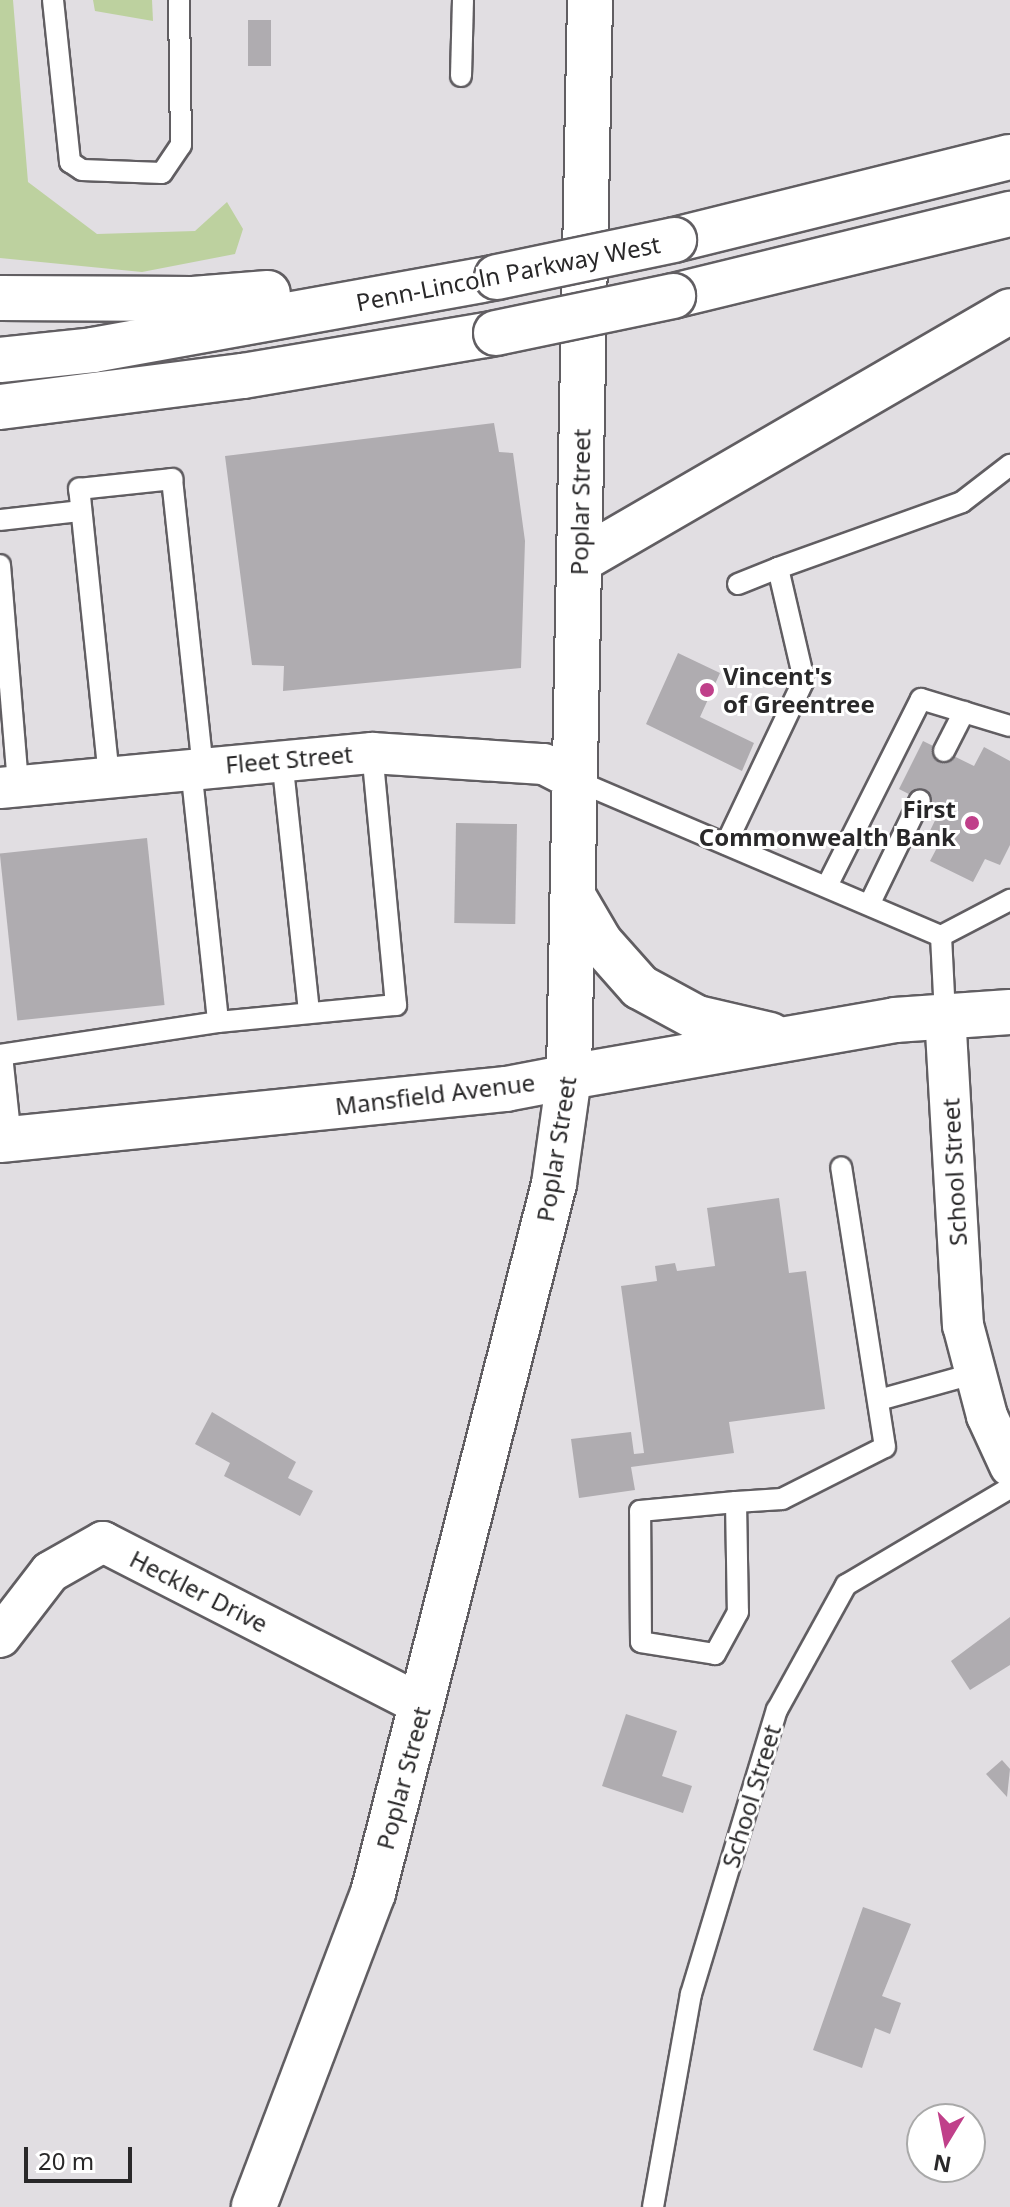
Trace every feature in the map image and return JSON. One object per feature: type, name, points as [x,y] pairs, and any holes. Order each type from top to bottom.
[{"type":"main road","name":"Poplar Street","points":[[254,2207],[373,1893],[554,1184],[569,1077],[590,0]]},
{"type":"main road","points":[[905,185],[1010,123]]},
{"type":"main road","name":"Penn-Lincoln Parkway West","points":[[0,360],[93,350],[491,278],[674,240],[1010,157]]},
{"type":"main road","points":[[0,407],[243,376],[496,333],[673,296],[1010,214]]},
{"type":"main road","points":[[0,298],[193,299],[491,278]]},
{"type":"main road","points":[[579,561],[1010,311]]},
{"type":"main road","points":[[573,896],[618,967],[640,987],[697,1018],[788,1039]]},
{"type":"main road","name":"Mansfield Avenue","points":[[6,1139],[506,1089],[945,1014],[1010,1012]]},
{"type":"street","name":"Fleet Street","points":[[9,787],[282,759],[372,753],[544,764],[575,780]]},
{"type":"street","name":"School Street","points":[[945,1014],[963,1325],[973,1374],[1007,1448]]},
{"type":"street","name":"Heckler Drive","points":[[0,1637],[50,1572],[103,1542],[422,1705]]},
{"type":"lane","points":[[53,0],[70,162],[82,170],[162,173],[181,145],[179,0]]},
{"type":"lane","points":[[461,76],[463,0]]},
{"type":"lane","points":[[738,584],[962,502],[1010,465]]},
{"type":"lane","points":[[109,777],[79,489],[172,479],[218,1022]]},
{"type":"lane","points":[[0,520],[80,511]]},
{"type":"lane","points":[[0,565],[9,787]]},
{"type":"lane","points":[[726,844],[804,680],[778,568]]},
{"type":"lane","points":[[828,884],[921,699],[1010,726]]},
{"type":"lane","points":[[944,751],[964,712]]},
{"type":"lane","points":[[6,1139],[1,1055],[218,1022],[396,1005],[372,753]]},
{"type":"lane","points":[[282,759],[309,1013]]},
{"type":"lane","points":[[575,780],[828,884],[941,936]]},
{"type":"lane","points":[[870,903],[920,800]]},
{"type":"lane","points":[[941,936],[1010,900]]},
{"type":"lane","points":[[941,936],[945,1014]]},
{"type":"lane","points":[[736,1502],[738,1612],[715,1654],[641,1642],[640,1511],[736,1502],[782,1499],[885,1447],[841,1167]]},
{"type":"lane","points":[[879,1400],[973,1374]]},
{"type":"lane","name":"School Street","points":[[653,2207],[691,1994],[777,1710],[846,1585],[1010,1488]]},
{"type":"green space","points":[[0,0],[13,0],[28,182],[97,234],[195,231],[227,202],[243,229],[235,254],[142,272],[0,258]]},
{"type":"green space","points":[[93,0],[152,0],[153,21],[95,11]]},
{"type":"building","points":[[248,20],[271,20],[271,66],[248,66]]},
{"type":"building","points":[[494,423],[499,452],[513,453],[525,541],[521,668],[283,691],[284,666],[252,665],[225,456]]},
{"type":"building","points":[[678,653],[720,673],[700,717],[754,743],[742,771],[646,724]]},
{"type":"building","name":"First Commonwealth Bank","points":[[923,741],[974,766],[984,747],[1010,761],[1010,845],[1000,865],[985,859],[973,882],[930,861],[940,842],[928,835],[940,810],[899,789]]},
{"type":"building","points":[[456,823],[517,824],[515,924],[454,923]]},
{"type":"building","points":[[147,838],[165,1005],[17,1021],[0,853]]},
{"type":"building","points":[[779,1198],[789,1273],[806,1271],[825,1409],[729,1422],[734,1453],[631,1467],[635,1490],[579,1498],[571,1439],[631,1432],[634,1454],[644,1453],[621,1286],[657,1281],[655,1266],[675,1263],[677,1271],[715,1266],[707,1208]]},
{"type":"building","points":[[212,1412],[296,1462],[288,1478],[313,1491],[300,1516],[224,1476],[230,1463],[195,1444]]},
{"type":"building","points":[[1010,1617],[1010,1665],[970,1690],[951,1661]]},
{"type":"building","points":[[626,1714],[677,1731],[662,1776],[692,1786],[683,1813],[602,1786]]},
{"type":"building","points":[[1002,1760],[1010,1769],[1007,1797],[986,1774]]},
{"type":"building","points":[[863,1907],[911,1924],[882,1996],[901,2003],[890,2034],[875,2028],[862,2068],[813,2050]]},
{"type":"place","name":"Vincent's of Greentree","points":[[707,690]]},
{"type":"place","name":"First Commonwealth Bank","points":[[972,823]]}]
